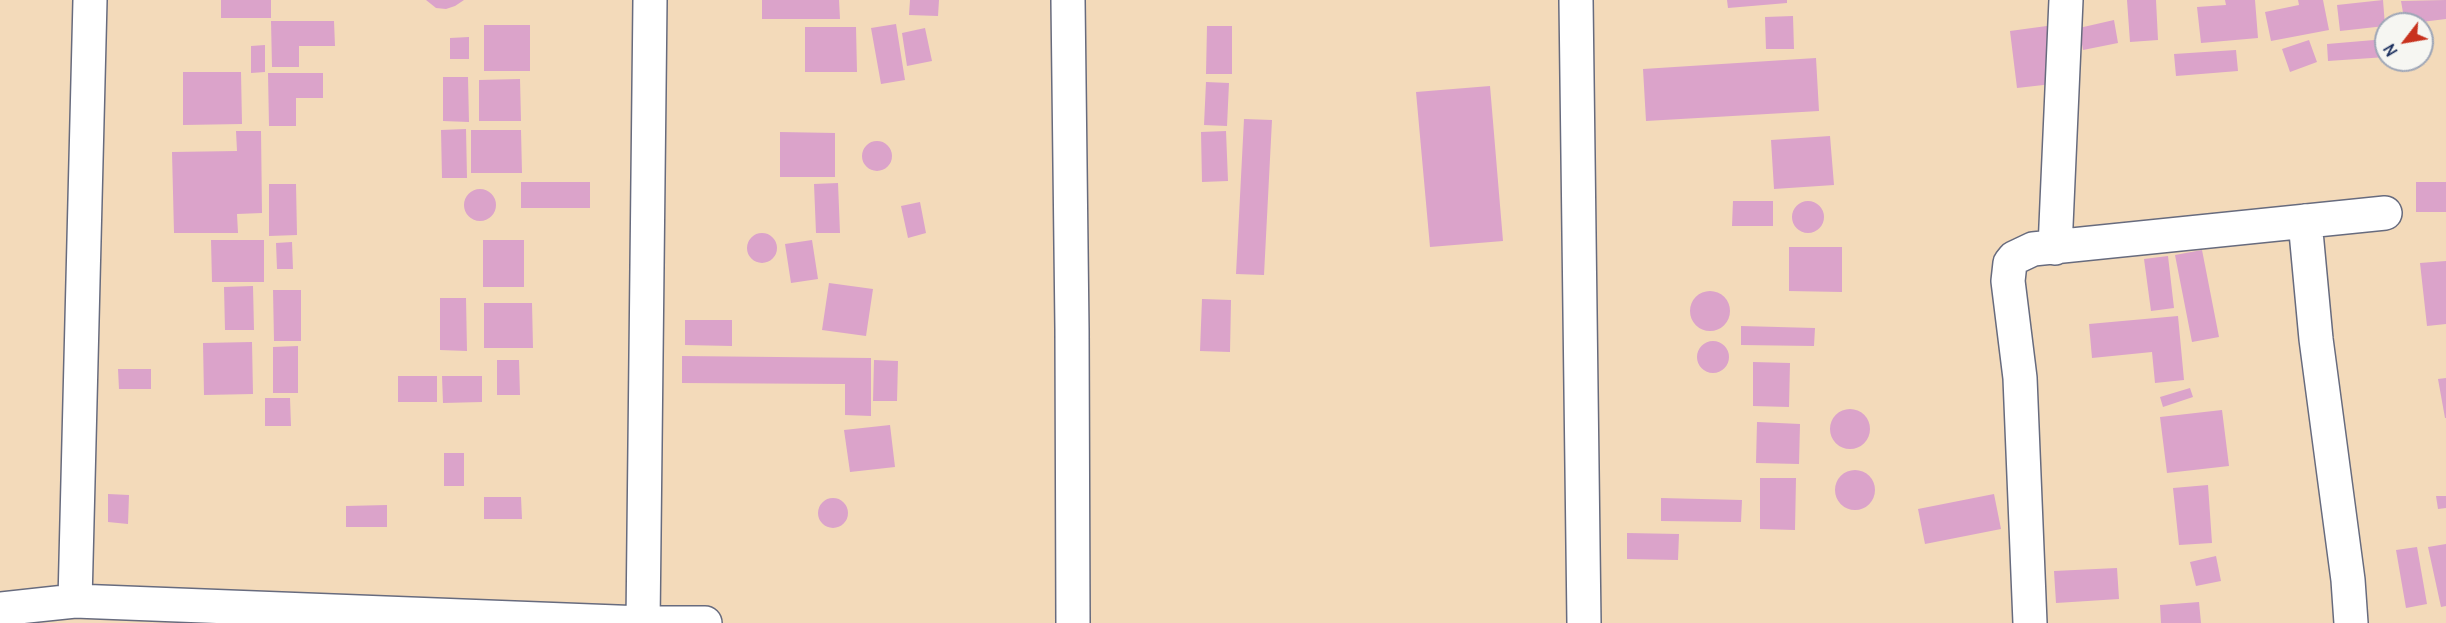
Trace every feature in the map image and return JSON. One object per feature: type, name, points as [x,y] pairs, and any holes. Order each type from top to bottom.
[{"type":"street","points":[[75,602],[90,0]]},
{"type":"street","points":[[643,623],[650,0]]},
{"type":"street","points":[[1068,0],[1073,623]]},
{"type":"street","points":[[1576,0],[1584,623]]},
{"type":"street","points":[[2055,248],[2066,0]]},
{"type":"street","points":[[2030,623],[2020,378],[2008,281],[2010,263],[2019,254],[2033,249],[2385,213]]},
{"type":"street","points":[[2305,221],[2316,339],[2348,580],[2351,623]]},
{"type":"street","points":[[0,609],[75,602],[643,623],[705,623]]},
{"type":"building","points":[[221,0],[271,0],[271,18],[221,18]]},
{"type":"building","points":[[426,0],[464,0],[446,9],[436,8]]},
{"type":"building","points":[[762,0],[839,0],[840,19],[762,19]]},
{"type":"building","points":[[910,0],[939,0],[938,16],[909,15]]},
{"type":"building","points":[[1727,0],[1787,0],[1787,3],[1728,8]]},
{"type":"building","points":[[2127,0],[2156,0],[2158,40],[2130,42]]},
{"type":"building","points":[[2225,0],[2255,0],[2258,38],[2201,43],[2197,7],[2226,5]]},
{"type":"building","points":[[2298,0],[2323,0],[2329,30],[2271,41],[2265,12],[2299,5]]},
{"type":"building","points":[[2383,0],[2384,12],[2374,12],[2374,27],[2340,31],[2337,5]]},
{"type":"building","points":[[2446,0],[2446,19],[2434,20],[2434,12],[2403,12],[2401,1]]},
{"type":"building","points":[[1793,16],[1794,49],[1766,49],[1765,17]]},
{"type":"building","points":[[2114,20],[2118,43],[2083,50],[2079,28]]},
{"type":"building","points":[[271,21],[334,21],[335,46],[299,46],[299,67],[272,67]]},
{"type":"building","points":[[896,24],[905,80],[881,84],[871,28]]},
{"type":"building","points":[[484,25],[530,25],[530,71],[484,71]]},
{"type":"building","points":[[2054,25],[2061,83],[2017,88],[2010,31]]},
{"type":"building","points":[[1207,26],[1232,26],[1232,74],[1206,74]]},
{"type":"building","points":[[805,27],[856,27],[857,72],[805,72]]},
{"type":"building","points":[[925,28],[932,61],[907,66],[902,33]]},
{"type":"building","points":[[469,37],[469,59],[450,59],[450,38]]},
{"type":"building","points":[[2309,40],[2317,62],[2290,72],[2282,49]]},
{"type":"building","points":[[2374,40],[2374,58],[2328,61],[2327,44]]},
{"type":"building","points":[[265,45],[265,72],[251,73],[251,46]]},
{"type":"building","points":[[2236,50],[2238,71],[2176,76],[2174,54]]},
{"type":"building","points":[[1816,58],[1819,111],[1646,121],[1643,69]]},
{"type":"building","points":[[183,72],[241,72],[242,124],[183,125]]},
{"type":"building","points":[[268,73],[323,73],[323,98],[296,98],[296,126],[269,126]]},
{"type":"building","points":[[443,77],[468,77],[469,122],[443,121]]},
{"type":"building","points":[[520,79],[521,121],[479,121],[479,80]]},
{"type":"building","points":[[1206,82],[1229,83],[1227,126],[1204,125]]},
{"type":"building","points":[[1490,86],[1503,241],[1430,247],[1416,92]]},
{"type":"building","points":[[1244,119],[1272,120],[1264,275],[1236,274]]},
{"type":"building","points":[[466,129],[467,178],[442,178],[441,130]]},
{"type":"building","points":[[471,130],[521,130],[522,173],[471,173]]},
{"type":"building","points":[[236,131],[261,131],[262,213],[237,214],[238,233],[174,233],[172,152],[237,151]]},
{"type":"building","points":[[1226,131],[1228,181],[1202,182],[1201,132]]},
{"type":"building","points":[[780,132],[835,133],[835,177],[780,177]]},
{"type":"building","points":[[1830,136],[1834,185],[1774,189],[1771,140]]},
{"type":"building","points":[[877,141],[888,145],[892,156],[888,167],[877,171],[866,167],[862,156],[866,145]]},
{"type":"building","points":[[521,182],[590,182],[590,208],[521,208]]},
{"type":"building","points":[[2416,182],[2446,182],[2446,212],[2416,212]]},
{"type":"building","points":[[838,183],[840,233],[816,233],[814,184]]},
{"type":"building","points":[[269,184],[296,184],[297,235],[269,236]]},
{"type":"building","points":[[480,189],[491,194],[496,205],[491,216],[480,221],[469,216],[464,205],[469,194]]},
{"type":"building","points":[[1733,201],[1773,201],[1773,226],[1732,226]]},
{"type":"building","points":[[1808,201],[1819,206],[1824,217],[1819,228],[1808,233],[1797,228],[1792,217],[1797,206]]},
{"type":"building","points":[[920,202],[926,233],[908,238],[901,206]]},
{"type":"building","points":[[762,233],[773,237],[777,248],[773,259],[762,263],[751,259],[747,248],[751,237]]},
{"type":"building","points":[[211,240],[264,240],[264,282],[212,282]]},
{"type":"building","points":[[483,240],[524,240],[524,287],[483,287]]},
{"type":"building","points":[[812,240],[818,279],[791,283],[785,244]]},
{"type":"building","points":[[292,242],[293,269],[277,269],[276,243]]},
{"type":"building","points":[[1789,247],[1842,247],[1842,292],[1789,291]]},
{"type":"building","points":[[2202,250],[2219,337],[2192,342],[2175,255]]},
{"type":"building","points":[[2168,256],[2174,308],[2151,311],[2144,259]]},
{"type":"building","points":[[2446,261],[2446,324],[2427,326],[2420,263]]},
{"type":"building","points":[[829,283],[873,289],[866,336],[822,330]]},
{"type":"building","points":[[253,286],[254,330],[225,330],[224,287]]},
{"type":"building","points":[[273,290],[301,290],[301,341],[274,341]]},
{"type":"building","points":[[1710,291],[1718,292],[1724,297],[1729,303],[1729,319],[1724,325],[1718,330],[1710,331],[1702,330],[1696,325],[1691,319],[1690,311],[1691,303],[1696,297],[1702,292]]},
{"type":"building","points":[[440,298],[466,298],[467,351],[440,350]]},
{"type":"building","points":[[1202,299],[1231,300],[1230,352],[1200,351]]},
{"type":"building","points":[[484,303],[532,303],[533,348],[484,348]]},
{"type":"building","points":[[2178,316],[2184,380],[2155,383],[2152,352],[2092,358],[2089,324]]},
{"type":"building","points":[[685,320],[732,320],[732,346],[685,345]]},
{"type":"building","points":[[1741,326],[1815,328],[1814,346],[1741,345]]},
{"type":"building","points":[[1713,341],[1724,346],[1729,357],[1724,368],[1713,373],[1702,368],[1697,357],[1702,346]]},
{"type":"building","points":[[252,342],[253,394],[204,395],[203,343]]},
{"type":"building","points":[[298,346],[298,393],[273,393],[273,347]]},
{"type":"building","points":[[682,356],[871,358],[871,416],[845,415],[845,384],[682,383]]},
{"type":"building","points":[[497,360],[519,360],[520,395],[497,395]]},
{"type":"building","points":[[874,360],[898,361],[897,401],[873,401]]},
{"type":"building","points":[[1753,362],[1790,363],[1789,407],[1753,406]]},
{"type":"building","points":[[118,369],[151,369],[151,389],[119,389]]},
{"type":"building","points":[[398,376],[437,376],[437,402],[398,402]]},
{"type":"building","points":[[442,376],[482,376],[482,402],[443,403]]},
{"type":"building","points":[[2446,378],[2446,418],[2445,418],[2438,379]]},
{"type":"building","points":[[2190,388],[2193,397],[2163,407],[2160,397]]},
{"type":"building","points":[[265,398],[290,398],[291,426],[265,426]]},
{"type":"building","points":[[1850,409],[1858,410],[1864,415],[1869,421],[1869,437],[1864,443],[1858,448],[1850,449],[1842,448],[1836,443],[1831,437],[1830,429],[1831,421],[1836,415],[1842,410]]},
{"type":"building","points":[[2222,410],[2229,466],[2167,473],[2160,417]]},
{"type":"building","points":[[1757,422],[1800,424],[1799,464],[1756,463]]},
{"type":"building","points":[[890,425],[895,467],[850,472],[844,430]]},
{"type":"building","points":[[444,453],[464,453],[464,486],[444,486]]},
{"type":"building","points":[[1855,470],[1863,471],[1869,476],[1874,482],[1874,498],[1869,504],[1863,509],[1855,510],[1847,509],[1841,504],[1836,498],[1835,490],[1836,482],[1841,476],[1847,471]]},
{"type":"building","points":[[1760,478],[1796,478],[1795,530],[1760,529]]},
{"type":"building","points":[[2208,485],[2212,543],[2179,545],[2173,488]]},
{"type":"building","points":[[108,494],[129,495],[128,524],[108,522]]},
{"type":"building","points":[[1994,494],[2001,529],[1925,544],[1918,509]]},
{"type":"building","points":[[2436,496],[2446,496],[2446,508],[2438,509]]},
{"type":"building","points":[[484,497],[521,497],[522,519],[484,519]]},
{"type":"building","points":[[833,498],[844,502],[848,513],[844,524],[833,528],[822,524],[818,513],[822,502]]},
{"type":"building","points":[[1661,498],[1742,500],[1741,522],[1661,521]]},
{"type":"building","points":[[387,505],[387,527],[346,527],[346,506]]},
{"type":"building","points":[[1627,533],[1679,534],[1678,560],[1627,559]]},
{"type":"building","points":[[2446,544],[2446,606],[2441,607],[2428,547]]},
{"type":"building","points":[[2417,547],[2427,604],[2406,608],[2396,550]]},
{"type":"building","points":[[2216,556],[2221,581],[2196,586],[2190,562]]},
{"type":"building","points":[[2117,568],[2119,599],[2056,603],[2054,571]]},
{"type":"building","points":[[2199,602],[2201,623],[2161,623],[2160,605]]}]
